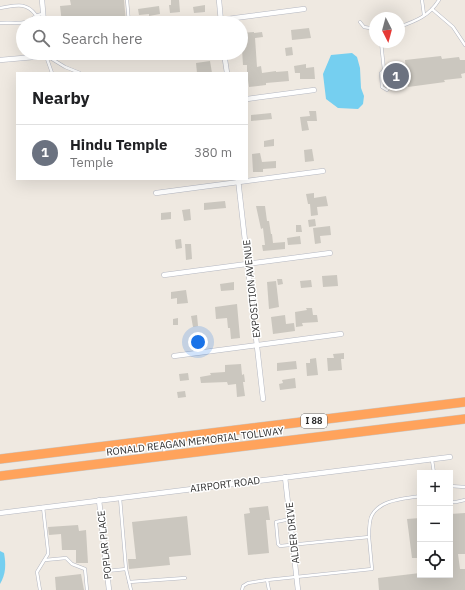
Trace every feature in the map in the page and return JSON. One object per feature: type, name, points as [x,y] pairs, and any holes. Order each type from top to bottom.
[{"type":"highway","name":"RONALD REAGAN MEMORIAL TOLLWAY","points":[[0,459],[465,402]]},
{"type":"highway","name":"RONALD REAGAN MEMORIAL TOLLWAY","points":[[0,476],[465,419]]},
{"type":"street","points":[[42,0],[44,14]]},
{"type":"street","points":[[219,0],[220,16]]},
{"type":"street","points":[[248,18],[304,10]]},
{"type":"street","points":[[0,60],[16,58]]},
{"type":"street","points":[[225,60],[227,72]]},
{"type":"street","points":[[248,99],[314,90]]},
{"type":"street","points":[[248,180],[323,171]]},
{"type":"street","points":[[156,193],[239,181]]},
{"type":"street","name":"EXPOSITION AVENUE","points":[[239,181],[263,399]]},
{"type":"street","points":[[164,275],[330,253]]},
{"type":"street","points":[[174,356],[341,334]]},
{"type":"street","name":"AIRPORT ROAD","points":[[0,512],[450,457]]},
{"type":"street","name":"ALDER DRIVE","points":[[285,477],[298,590]]},
{"type":"street","name":"POPLAR PLACE","points":[[99,500],[109,590]]},
{"type":"lane","points":[[127,0],[128,16]]},
{"type":"lane","points":[[422,0],[424,16]]},
{"type":"lane","points":[[405,24],[417,21],[424,16],[439,0]]},
{"type":"lane","points":[[0,8],[22,5],[31,8],[36,15],[44,14]]},
{"type":"lane","points":[[432,9],[453,27],[465,45]]},
{"type":"lane","points":[[360,22],[364,27],[369,28]]},
{"type":"lane","points":[[0,23],[16,24]]},
{"type":"lane","points":[[382,48],[384,70],[381,73],[382,87],[387,90],[390,86],[388,73],[384,70]]},
{"type":"lane","points":[[48,60],[52,72]]},
{"type":"lane","points":[[55,60],[65,67],[78,72]]},
{"type":"lane","points":[[163,439],[165,456]]},
{"type":"lane","points":[[432,459],[434,470]]},
{"type":"lane","points":[[453,486],[465,487]]},
{"type":"lane","points":[[242,590],[243,586],[248,582],[372,569],[369,537],[371,516],[378,508],[390,501],[417,496]]},
{"type":"lane","points":[[120,498],[126,570],[130,590]]},
{"type":"lane","points":[[453,502],[465,500]]},
{"type":"lane","points":[[40,590],[37,572],[48,551],[43,507]]},
{"type":"lane","points":[[290,519],[278,521],[276,525],[278,544],[280,546],[369,537]]},
{"type":"lane","points":[[44,560],[66,558],[72,564],[85,569],[87,590]]},
{"type":"lane","points":[[107,571],[126,570]]},
{"type":"lane","points":[[129,582],[185,578]]},
{"type":"lane","points":[[267,580],[268,590]]},
{"type":"water","points":[[352,53],[357,57],[360,68],[361,88],[364,96],[363,104],[358,109],[338,108],[326,99],[323,74],[331,55]]},
{"type":"water","points":[[0,551],[4,553],[5,565],[0,584]]},
{"type":"building","points":[[70,0],[124,0],[125,16],[61,16],[60,6],[71,5]]},
{"type":"building","points":[[171,0],[179,0],[180,12],[170,13],[169,5],[171,5]]},
{"type":"building","points":[[205,5],[205,12],[194,13],[193,7]]},
{"type":"building","points":[[159,6],[160,14],[149,16],[149,14],[139,15],[138,9]]},
{"type":"building","points":[[309,28],[311,38],[292,40],[291,30]]},
{"type":"building","points":[[248,32],[262,32],[263,37],[255,38],[257,67],[261,66],[262,73],[288,71],[289,81],[266,83],[266,85],[249,87],[247,65],[243,65],[243,60],[248,60]]},
{"type":"building","points":[[292,47],[293,55],[286,56],[285,48]]},
{"type":"building","points":[[441,56],[442,59],[459,57],[460,60],[465,60],[465,73],[461,74],[462,78],[408,87],[407,76],[395,77],[395,72],[406,70],[405,60]]},
{"type":"building","points":[[210,61],[212,72],[197,72],[196,63]]},
{"type":"building","points":[[306,64],[306,68],[314,67],[315,79],[300,79],[300,73],[295,73],[294,66]]},
{"type":"building","points":[[309,111],[316,111],[317,121],[307,121],[309,130],[302,131],[300,117],[310,116]]},
{"type":"building","points":[[271,113],[272,119],[251,121],[251,115]]},
{"type":"building","points":[[274,139],[274,146],[264,147],[264,141]]},
{"type":"building","points":[[312,149],[314,161],[305,162],[304,150]]},
{"type":"building","points":[[260,153],[262,162],[276,161],[276,168],[263,169],[263,172],[253,172],[252,154]]},
{"type":"building","points":[[314,193],[314,198],[326,196],[328,206],[317,207],[318,215],[311,216],[310,204],[308,204],[306,194]]},
{"type":"building","points":[[225,201],[226,208],[204,210],[204,203]]},
{"type":"building","points":[[256,206],[265,206],[267,221],[269,221],[273,243],[285,242],[285,249],[263,251],[262,245],[265,245],[263,228],[261,229]]},
{"type":"building","points":[[190,209],[191,220],[184,221],[182,210]]},
{"type":"building","points":[[171,212],[171,219],[161,220],[161,213]]},
{"type":"building","points":[[315,219],[316,226],[309,227],[308,220]]},
{"type":"building","points":[[296,225],[301,225],[302,232],[296,232]]},
{"type":"building","points":[[330,226],[331,235],[320,236],[321,243],[315,244],[313,228]]},
{"type":"building","points":[[300,236],[301,244],[288,245],[287,238]]},
{"type":"building","points":[[181,239],[182,248],[176,249],[175,240]]},
{"type":"building","points":[[185,244],[191,244],[192,259],[186,260]]},
{"type":"building","points":[[337,275],[338,286],[323,287],[322,276]]},
{"type":"building","points":[[277,279],[282,279],[283,284],[278,285]]},
{"type":"building","points":[[311,280],[312,287],[301,288],[300,281]]},
{"type":"building","points":[[276,281],[279,307],[269,309],[267,282]]},
{"type":"building","points":[[234,282],[234,290],[221,291],[220,284]]},
{"type":"building","points":[[186,290],[188,303],[177,304],[177,298],[171,299],[171,292]]},
{"type":"building","points":[[237,304],[240,338],[231,339],[227,318],[216,319],[215,307]]},
{"type":"building","points":[[306,308],[312,308],[313,315],[317,315],[318,322],[302,323],[303,326],[296,327],[295,312],[307,310]]},
{"type":"building","points":[[197,315],[198,326],[193,327],[191,316]]},
{"type":"building","points":[[285,315],[286,324],[294,323],[295,331],[273,334],[271,317]]},
{"type":"building","points":[[178,318],[178,325],[173,325],[173,319]]},
{"type":"building","points":[[344,353],[344,359],[341,359],[342,370],[328,371],[327,358],[334,358],[333,354]]},
{"type":"building","points":[[316,358],[318,375],[307,376],[306,363],[310,363],[310,359]]},
{"type":"building","points":[[296,361],[297,369],[277,371],[277,363]]},
{"type":"building","points":[[241,364],[242,375],[244,374],[245,382],[243,382],[245,396],[237,397],[236,384],[228,385],[227,382],[201,383],[200,377],[211,375],[210,373],[225,372],[225,365]]},
{"type":"building","points":[[188,373],[189,380],[180,381],[179,374]]},
{"type":"building","points":[[295,378],[296,388],[280,390],[279,384],[283,383],[282,380]]},
{"type":"building","points":[[185,391],[186,397],[178,398],[177,392]]},
{"type":"building","points":[[268,506],[270,520],[266,520],[269,553],[248,555],[244,514],[250,513],[249,508]]},
{"type":"building","points":[[465,513],[465,554],[458,554],[460,569],[465,569],[465,590],[379,590],[378,578],[417,573],[417,578],[453,578],[453,514]]},
{"type":"building","points":[[187,516],[191,555],[169,557],[170,565],[129,569],[128,559],[136,559],[132,522]]},
{"type":"building","points":[[417,518],[417,558],[412,558],[407,519]]},
{"type":"building","points":[[78,525],[79,531],[86,530],[88,563],[76,563],[76,550],[62,550],[61,534],[49,535],[48,527]]},
{"type":"building","points":[[81,574],[84,590],[56,590],[55,577]]},
{"type":"place","name":"Hindu Temple","points":[[396,76]]}]
